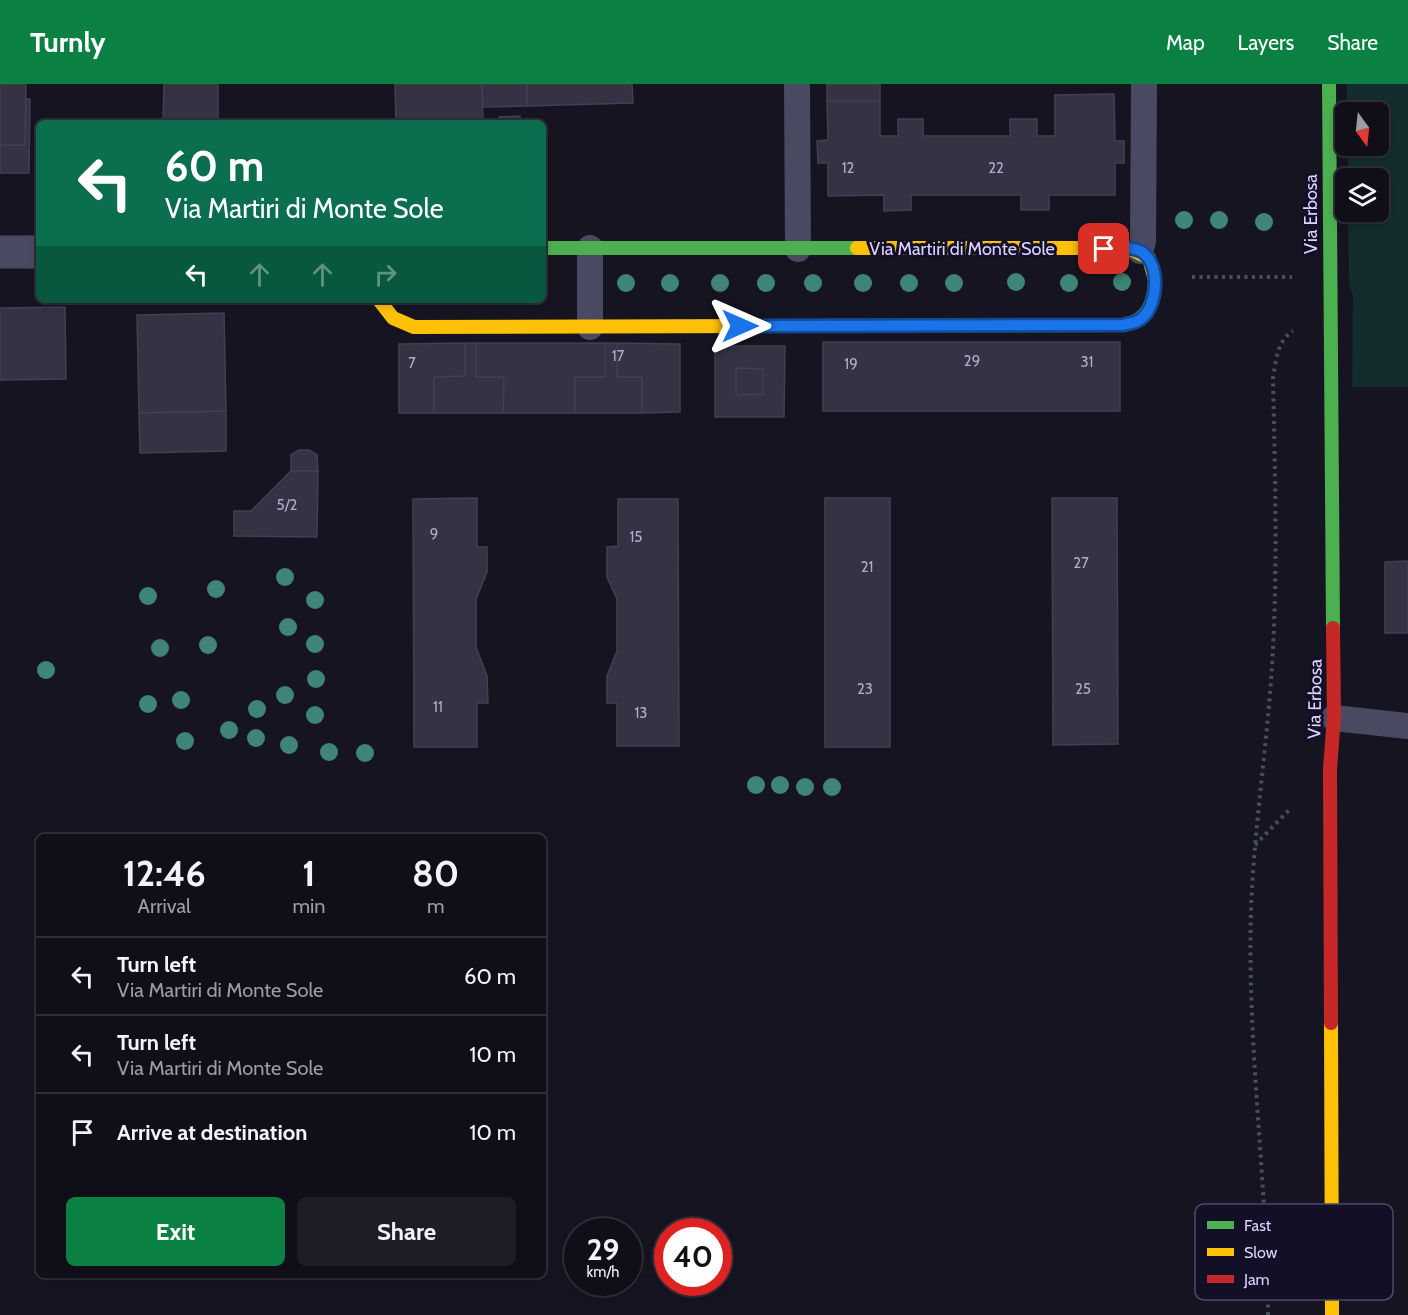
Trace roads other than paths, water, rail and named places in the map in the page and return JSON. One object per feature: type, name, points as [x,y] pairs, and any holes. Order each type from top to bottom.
[{"type":"street","name":"Via Erbosa","points":[[1329,84],[1334,718],[1330,768],[1332,1204]]},
{"type":"street","name":"Via Martiri di Monte Sole","points":[[546,248],[1128,248],[1140,251]]},
{"type":"street","points":[[381,303],[387,315],[399,323],[414,327],[1123,325],[1138,322],[1152,305],[1155,277],[1153,267],[1140,251]]},
{"type":"street","points":[[0,252],[36,252]]},
{"type":"street","name":"Via Erbosa","points":[[1332,1300],[1332,1315]]},
{"type":"lane","points":[[797,84],[798,249]]},
{"type":"lane","points":[[1140,251],[1143,242],[1144,84]]},
{"type":"lane","points":[[590,248],[590,327]]},
{"type":"lane","points":[[1334,718],[1408,726]]}]
